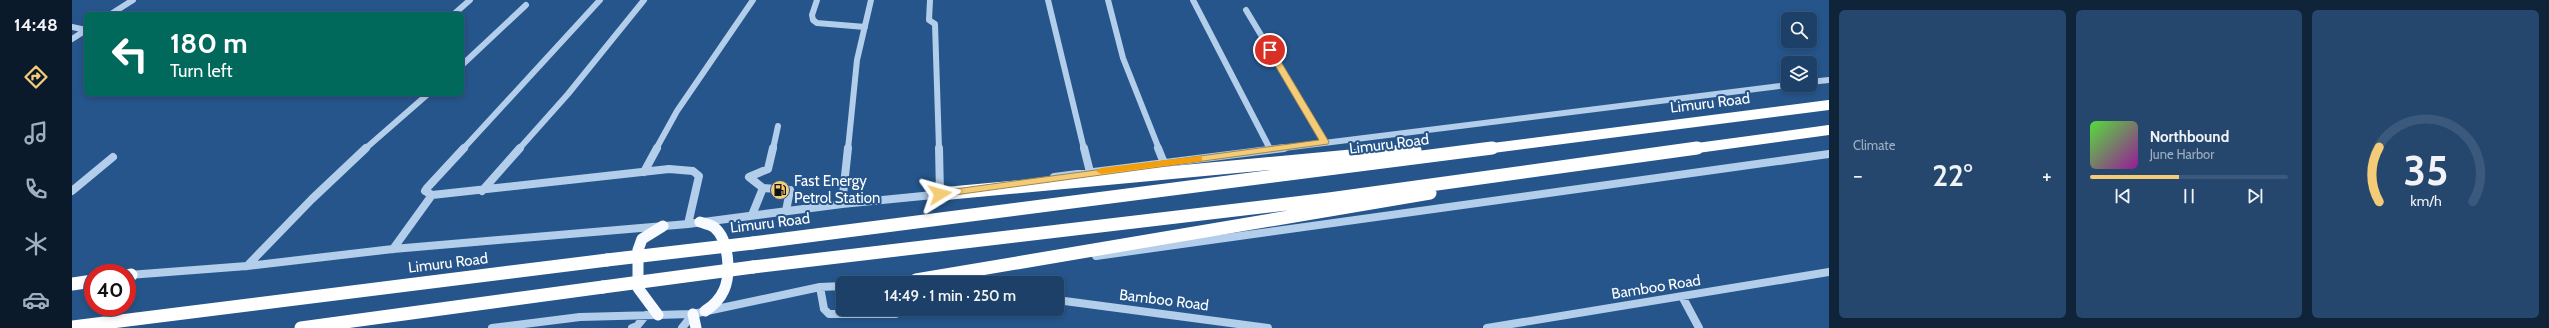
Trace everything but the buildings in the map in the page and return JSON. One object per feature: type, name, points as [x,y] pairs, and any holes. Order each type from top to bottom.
[{"type":"highway","name":"Limuru Road","points":[[72,327],[171,316],[607,260],[753,243],[1829,104]]},
{"type":"highway","points":[[940,194],[1632,130]]},
{"type":"highway","points":[[301,328],[753,267],[1321,200],[1829,130]]},
{"type":"highway","points":[[944,276],[1668,153]]},
{"type":"highway","points":[[72,284],[84,282]]},
{"type":"main road","points":[[700,222],[715,227],[723,240],[726,263],[726,284],[716,304],[705,311]]},
{"type":"main road","points":[[658,315],[638,288],[638,250],[642,239],[652,230],[663,226]]},
{"type":"main road","points":[[693,314],[696,328]]},
{"type":"street","points":[[115,12],[134,0]]},
{"type":"street","points":[[456,12],[470,0]]},
{"type":"street","points":[[600,0],[425,191],[432,196],[644,172],[684,169],[693,171],[699,176],[688,224]]},
{"type":"street","points":[[482,191],[568,94],[644,0]]},
{"type":"street","points":[[644,172],[677,111],[753,0]]},
{"type":"street","points":[[817,0],[812,15],[813,20],[817,23],[865,27]]},
{"type":"street","points":[[842,204],[857,60],[871,0]]},
{"type":"street","points":[[930,0],[929,20],[935,24],[940,194]]},
{"type":"street","points":[[1048,0],[1090,172]]},
{"type":"street","points":[[1108,0],[1123,58],[1164,163]]},
{"type":"street","points":[[1193,0],[1205,26],[1270,149]]},
{"type":"street","points":[[464,63],[526,5]]},
{"type":"street","points":[[1246,10],[1325,142]]},
{"type":"street","points":[[72,27],[84,30]]},
{"type":"street","points":[[72,39],[84,31]]},
{"type":"street","points":[[1817,81],[1829,80]]},
{"type":"street","points":[[136,274],[247,266],[392,249],[688,224],[842,204],[940,194],[1090,172],[1781,86]]},
{"type":"street","points":[[247,266],[277,232],[355,157],[426,96]]},
{"type":"street","points":[[778,126],[768,169],[749,177],[763,188],[790,190],[786,211]]},
{"type":"street","points":[[949,276],[1829,154]]},
{"type":"street","points":[[72,191],[113,157]]},
{"type":"street","points":[[752,215],[763,188]]},
{"type":"street","points":[[392,249],[432,196]]},
{"type":"street","name":"Bamboo Road","points":[[1487,328],[1682,298],[1829,272]]},
{"type":"street","points":[[72,279],[84,278]]},
{"type":"street","points":[[492,328],[580,317],[693,314],[820,287],[836,286]]},
{"type":"street","points":[[820,287],[824,309],[829,314],[836,314]]},
{"type":"street","points":[[1682,298],[1699,328]]},
{"type":"street","name":"Bamboo Road","points":[[1064,301],[1268,328]]},
{"type":"street","points":[[682,328],[693,314]]},
{"type":"street","points":[[632,328],[637,326],[646,315]]},
{"type":"slow traffic","points":[[1101,171],[1199,159]]},
{"type":"place","name":"Fast Energy Petrol Station","points":[[780,190]]},
{"type":"route","points":[[940,194],[1090,172],[1325,142],[1317,132],[1270,50]]}]
